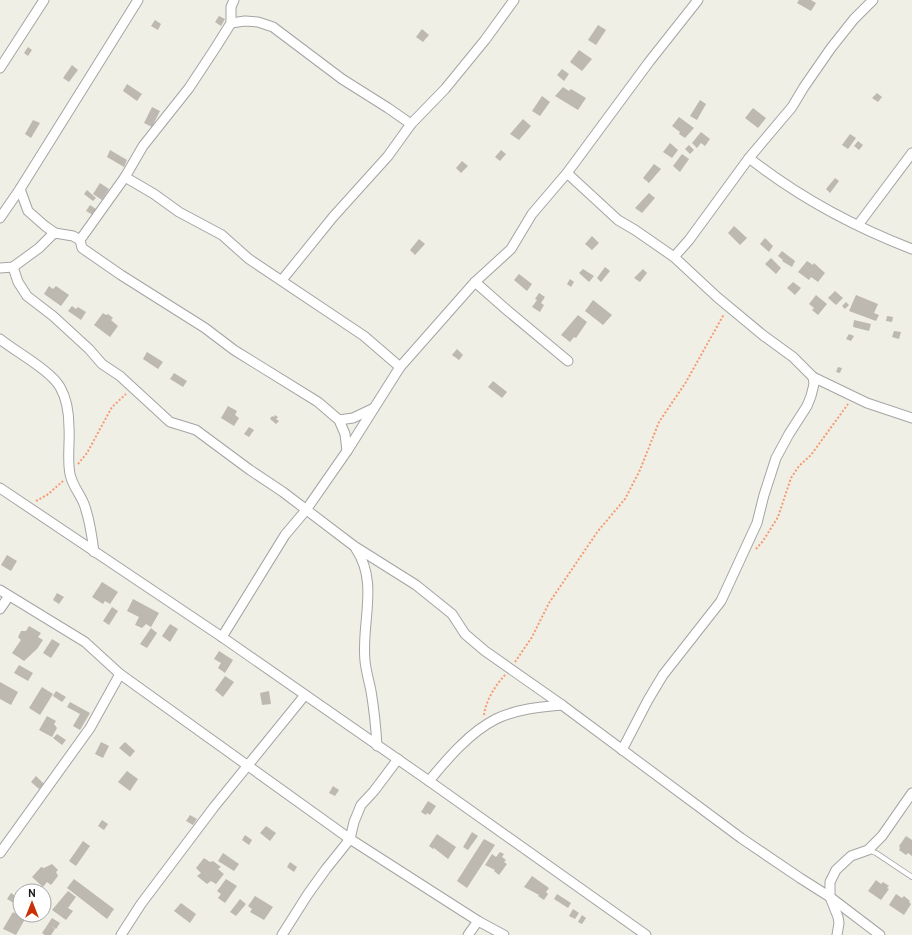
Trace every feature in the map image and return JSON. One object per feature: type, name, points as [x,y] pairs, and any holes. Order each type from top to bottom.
[{"type":"street","points":[[0,68],[44,0]]},
{"type":"street","points":[[0,218],[20,189],[138,0]]},
{"type":"street","points":[[80,240],[125,177],[143,146],[189,88],[231,23],[231,7],[234,0]]},
{"type":"street","points":[[222,637],[284,535],[306,510],[347,450],[400,367],[475,282],[511,249],[532,214],[567,173],[649,62],[698,0]]},
{"type":"street","points":[[674,257],[689,240],[749,158],[792,107],[808,81],[849,25],[873,0]]},
{"type":"street","points":[[282,280],[333,217],[388,156],[411,124],[445,89],[485,40],[512,1]]},
{"type":"street","points":[[231,23],[245,21],[258,22],[273,27],[342,79],[411,124]]},
{"type":"street","points":[[858,225],[912,153]]},
{"type":"street","points":[[749,158],[801,196],[835,215],[912,249]]},
{"type":"street","points":[[567,173],[618,220],[674,257],[728,306],[764,336],[794,357],[813,377],[833,388],[867,403],[912,418]]},
{"type":"street","points":[[125,177],[154,194],[179,212],[222,235],[249,258],[364,336],[400,367]]},
{"type":"street","points":[[20,189],[28,211],[45,226],[56,233],[73,236],[80,240],[82,248],[121,275],[205,328],[234,350],[318,402],[340,420],[345,434],[347,450]]},
{"type":"street","points":[[0,268],[13,267],[40,248],[51,236],[56,233]]},
{"type":"street","points":[[13,267],[18,282],[27,296],[53,316],[102,364],[120,376],[170,422],[196,430],[250,470],[283,492],[354,546],[416,585],[452,614],[465,634],[485,651],[562,705],[741,838],[830,897],[880,935]]},
{"type":"street","points":[[475,282],[568,361]]},
{"type":"street","points":[[0,340],[38,366],[57,383],[60,388],[68,412],[70,430],[69,474],[84,503],[88,516],[94,552]]},
{"type":"street","points":[[622,750],[663,675],[721,601],[729,580],[745,552],[757,522],[776,458],[812,396],[814,384],[813,377]]},
{"type":"street","points":[[812,396],[821,391],[833,388]]},
{"type":"street","points":[[340,420],[352,418],[374,408]]},
{"type":"street","points":[[0,488],[222,637],[429,781],[646,935]]},
{"type":"street","points":[[354,546],[362,558],[366,572],[368,597],[365,631],[365,660],[371,689],[377,746]]},
{"type":"street","points":[[0,590],[85,642],[120,674],[350,839],[478,921],[504,935]]},
{"type":"street","points":[[0,609],[9,596]]},
{"type":"street","points":[[0,854],[90,728],[120,674]]},
{"type":"street","points":[[121,935],[141,904],[247,765],[305,695]]},
{"type":"street","points":[[429,781],[443,764],[470,737],[495,720],[532,708],[562,705]]},
{"type":"street","points":[[282,935],[308,894],[350,839],[354,822],[361,805],[398,760]]},
{"type":"street","points":[[837,935],[839,923],[838,917],[830,897],[830,882],[836,870],[852,856],[868,850],[882,836],[912,793]]},
{"type":"street","points":[[468,935],[478,921]]},
{"type":"lane","points":[[868,850],[876,853],[912,877]]},
{"type":"path","points":[[485,727],[484,712],[488,700],[532,637],[549,603],[598,531],[625,499],[640,470],[659,422],[686,382],[728,306]]},
{"type":"path","points":[[27,506],[48,495],[62,482],[87,453],[112,408],[133,388]]},
{"type":"path","points":[[754,551],[763,541],[778,517],[791,478],[799,466],[816,450],[828,430],[853,397]]},
{"type":"building","points":[[799,0],[811,0],[816,3],[811,11],[797,3]]},
{"type":"building","points":[[219,16],[225,19],[221,26],[215,22]]},
{"type":"building","points":[[155,20],[161,24],[158,30],[151,26]]},
{"type":"building","points":[[598,25],[606,30],[596,45],[588,40]]},
{"type":"building","points":[[422,29],[429,35],[423,42],[416,37]]},
{"type":"building","points":[[28,47],[32,50],[28,56],[24,53]]},
{"type":"building","points":[[579,50],[592,59],[582,71],[570,62]]},
{"type":"building","points":[[72,65],[78,70],[69,82],[63,78]]},
{"type":"building","points":[[562,69],[569,74],[564,81],[557,75]]},
{"type":"building","points":[[127,84],[142,94],[137,101],[123,91]]},
{"type":"building","points":[[563,87],[569,91],[571,89],[586,98],[578,110],[555,96]]},
{"type":"building","points":[[877,93],[882,97],[878,102],[872,98]]},
{"type":"building","points":[[542,96],[550,102],[540,116],[532,111]]},
{"type":"building","points":[[700,100],[706,104],[697,120],[690,116]]},
{"type":"building","points":[[152,107],[160,111],[152,127],[144,123]]},
{"type":"building","points":[[753,108],[766,118],[758,128],[745,118]]},
{"type":"building","points":[[679,117],[694,128],[685,138],[672,126]]},
{"type":"building","points":[[523,119],[531,126],[519,140],[510,134]]},
{"type":"building","points":[[33,120],[40,123],[31,138],[25,134]]},
{"type":"building","points":[[701,132],[710,139],[705,146],[701,143],[697,148],[692,143]]},
{"type":"building","points":[[850,134],[856,138],[848,149],[842,145]]},
{"type":"building","points":[[858,141],[863,145],[859,150],[854,146]]},
{"type":"building","points":[[670,143],[678,150],[672,158],[663,152]]},
{"type":"building","points":[[689,145],[694,150],[690,154],[685,149]]},
{"type":"building","points":[[110,150],[127,160],[124,167],[107,157]]},
{"type":"building","points":[[501,150],[506,154],[500,161],[495,157]]},
{"type":"building","points":[[682,154],[689,159],[680,172],[673,166]]},
{"type":"building","points":[[462,161],[468,166],[461,173],[456,168]]},
{"type":"building","points":[[654,164],[661,169],[649,183],[643,178]]},
{"type":"building","points":[[835,178],[839,181],[830,193],[826,189]]},
{"type":"building","points":[[100,183],[109,189],[102,200],[93,194]]},
{"type":"building","points":[[87,190],[96,198],[93,201],[84,194]]},
{"type":"building","points":[[649,193],[655,198],[642,213],[635,208]]},
{"type":"building","points":[[90,205],[96,209],[93,215],[86,211]]},
{"type":"building","points":[[734,226],[747,238],[740,245],[728,233]]},
{"type":"building","points":[[592,236],[599,243],[592,250],[585,244]]},
{"type":"building","points":[[765,238],[773,246],[769,252],[760,244]]},
{"type":"building","points":[[419,239],[425,244],[415,255],[410,250]]},
{"type":"building","points":[[782,251],[795,261],[792,267],[782,261],[783,260],[778,256]]},
{"type":"building","points":[[771,258],[781,268],[776,274],[765,264]]},
{"type":"building","points":[[807,261],[813,265],[814,263],[825,273],[818,282],[811,277],[809,280],[798,272]]},
{"type":"building","points":[[605,267],[610,271],[601,282],[597,278]]},
{"type":"building","points":[[583,269],[594,276],[589,282],[579,273]]},
{"type":"building","points":[[643,269],[647,273],[640,282],[634,278]]},
{"type":"building","points":[[519,274],[532,284],[527,291],[514,280]]},
{"type":"building","points":[[570,279],[574,282],[571,287],[567,284]]},
{"type":"building","points":[[793,282],[801,288],[795,295],[787,288]]},
{"type":"building","points":[[49,286],[53,289],[56,286],[69,295],[61,306],[44,294]]},
{"type":"building","points":[[835,291],[843,298],[836,305],[828,298]]},
{"type":"building","points":[[539,293],[545,297],[541,303],[544,305],[540,312],[532,307],[537,300],[535,299]]},
{"type":"building","points":[[816,295],[827,304],[818,315],[812,310],[814,308],[809,304]]},
{"type":"building","points":[[856,295],[878,304],[874,313],[879,315],[876,321],[849,311]]},
{"type":"building","points":[[593,300],[612,315],[603,325],[585,311]]},
{"type":"building","points":[[846,302],[849,305],[845,309],[842,306]]},
{"type":"building","points":[[72,306],[76,309],[78,307],[86,312],[81,320],[68,311]]},
{"type":"building","points":[[103,313],[106,315],[108,314],[113,318],[111,320],[118,326],[110,337],[94,325]]},
{"type":"building","points":[[578,315],[587,322],[576,338],[574,337],[570,342],[561,335]]},
{"type":"building","points":[[887,316],[893,317],[892,322],[886,321]]},
{"type":"building","points":[[854,320],[871,324],[869,331],[853,327]]},
{"type":"building","points":[[894,331],[901,332],[899,339],[892,337]]},
{"type":"building","points":[[849,334],[854,336],[851,341],[846,339]]},
{"type":"building","points":[[457,349],[463,355],[459,360],[452,355]]},
{"type":"building","points":[[147,352],[163,362],[158,369],[143,359]]},
{"type":"building","points":[[838,367],[842,368],[840,373],[836,372]]},
{"type":"building","points":[[174,373],[187,381],[183,387],[170,379]]},
{"type":"building","points":[[493,381],[507,392],[502,398],[488,387]]},
{"type":"building","points":[[228,406],[237,411],[235,415],[239,418],[234,426],[221,418]]},
{"type":"building","points":[[275,415],[278,417],[276,419],[279,421],[276,424],[270,419]]},
{"type":"building","points":[[249,427],[254,430],[249,437],[244,434]]},
{"type":"building","points":[[7,555],[17,561],[11,571],[1,565]]},
{"type":"building","points":[[102,582],[118,592],[110,604],[105,601],[103,604],[92,597]]},
{"type":"building","points":[[57,593],[64,597],[59,604],[53,600]]},
{"type":"building","points":[[133,599],[159,613],[151,627],[146,624],[142,628],[135,625],[139,617],[127,611]]},
{"type":"building","points":[[112,607],[118,611],[109,625],[103,621]]},
{"type":"building","points":[[170,624],[178,629],[170,642],[162,636]]},
{"type":"building","points":[[29,626],[41,633],[38,637],[43,640],[37,649],[24,661],[12,653],[21,640],[18,637],[21,631],[26,631]]},
{"type":"building","points":[[151,628],[157,633],[147,648],[140,644]]},
{"type":"building","points":[[52,639],[60,644],[51,658],[43,653]]},
{"type":"building","points":[[219,651],[233,660],[225,673],[218,668],[221,663],[214,659]]},
{"type":"building","points":[[19,665],[33,673],[28,681],[14,673]]},
{"type":"building","points":[[225,676],[234,682],[223,697],[215,690]]},
{"type":"building","points":[[0,682],[18,692],[11,705],[0,699]]},
{"type":"building","points":[[42,687],[53,694],[40,715],[29,708]]},
{"type":"building","points":[[56,691],[66,697],[62,702],[53,696]]},
{"type":"building","points":[[269,691],[271,704],[262,705],[260,693]]},
{"type":"building","points":[[70,702],[90,713],[80,730],[73,726],[80,714],[67,707]]},
{"type":"building","points":[[47,716],[56,721],[54,724],[57,728],[52,737],[39,730]]},
{"type":"building","points":[[57,734],[66,740],[62,745],[53,738]]},
{"type":"building","points":[[101,742],[109,746],[103,758],[95,754]]},
{"type":"building","points":[[125,742],[135,751],[130,757],[119,748]]},
{"type":"building","points":[[127,771],[138,779],[130,791],[118,782]]},
{"type":"building","points":[[36,776],[44,784],[39,789],[31,782]]},
{"type":"building","points":[[333,786],[339,790],[335,796],[329,793]]},
{"type":"building","points":[[428,801],[436,806],[430,815],[427,813],[426,815],[421,812]]},
{"type":"building","points":[[190,815],[197,819],[193,825],[186,821]]},
{"type":"building","points":[[102,820],[108,824],[104,830],[98,826]]},
{"type":"building","points":[[266,826],[276,833],[270,841],[260,833]]},
{"type":"building","points":[[472,832],[478,836],[468,850],[463,847]]},
{"type":"building","points":[[437,834],[456,847],[448,859],[429,846]]},
{"type":"building","points":[[245,835],[252,840],[249,845],[242,840]]},
{"type":"building","points":[[906,836],[912,840],[912,856],[908,853],[906,855],[899,850],[899,846]]},
{"type":"building","points":[[484,839],[495,845],[467,888],[457,881]]},
{"type":"building","points":[[83,841],[90,846],[76,866],[69,861]]},
{"type":"building","points":[[500,852],[504,854],[502,857],[506,860],[504,862],[507,864],[499,875],[494,871],[495,870],[485,865],[492,854],[496,857]]},
{"type":"building","points":[[223,853],[239,864],[234,871],[218,861]]},
{"type":"building","points":[[204,858],[210,862],[213,861],[221,867],[218,869],[224,874],[216,884],[211,881],[207,884],[197,876],[201,873],[196,868]]},
{"type":"building","points":[[290,862],[297,867],[294,872],[287,867]]},
{"type":"building","points":[[52,864],[58,870],[56,872],[58,876],[52,884],[47,882],[39,883],[32,877],[41,867],[44,868]]},
{"type":"building","points":[[532,876],[549,888],[546,892],[548,894],[544,900],[538,896],[539,895],[524,887]]},
{"type":"building","points":[[74,879],[114,909],[107,919],[67,888]]},
{"type":"building","points":[[226,879],[237,886],[225,903],[218,898],[221,894],[217,891]]},
{"type":"building","points":[[876,880],[881,884],[883,882],[889,886],[887,888],[889,889],[881,900],[868,891]]},
{"type":"building","points":[[68,891],[76,897],[68,908],[73,911],[66,920],[52,910]]},
{"type":"building","points":[[11,893],[12,894],[12,902],[7,899]]},
{"type":"building","points":[[557,894],[571,903],[568,908],[554,899]]},
{"type":"building","points":[[896,894],[902,898],[904,896],[910,901],[909,902],[911,904],[904,915],[889,905]]},
{"type":"building","points":[[255,896],[273,907],[264,920],[250,912],[252,909],[248,906]]},
{"type":"building","points":[[240,899],[246,904],[236,916],[230,912]]},
{"type":"building","points":[[181,903],[196,914],[190,923],[174,911]]},
{"type":"building","points":[[573,909],[579,913],[575,919],[569,916]]},
{"type":"building","points":[[12,914],[12,923],[23,923],[16,935],[3,929]]},
{"type":"building","points":[[582,915],[586,918],[582,924],[578,922]]},
{"type":"building","points":[[52,918],[60,923],[56,929],[51,926],[55,929],[51,935],[45,935],[42,933],[49,923],[52,923]]}]
